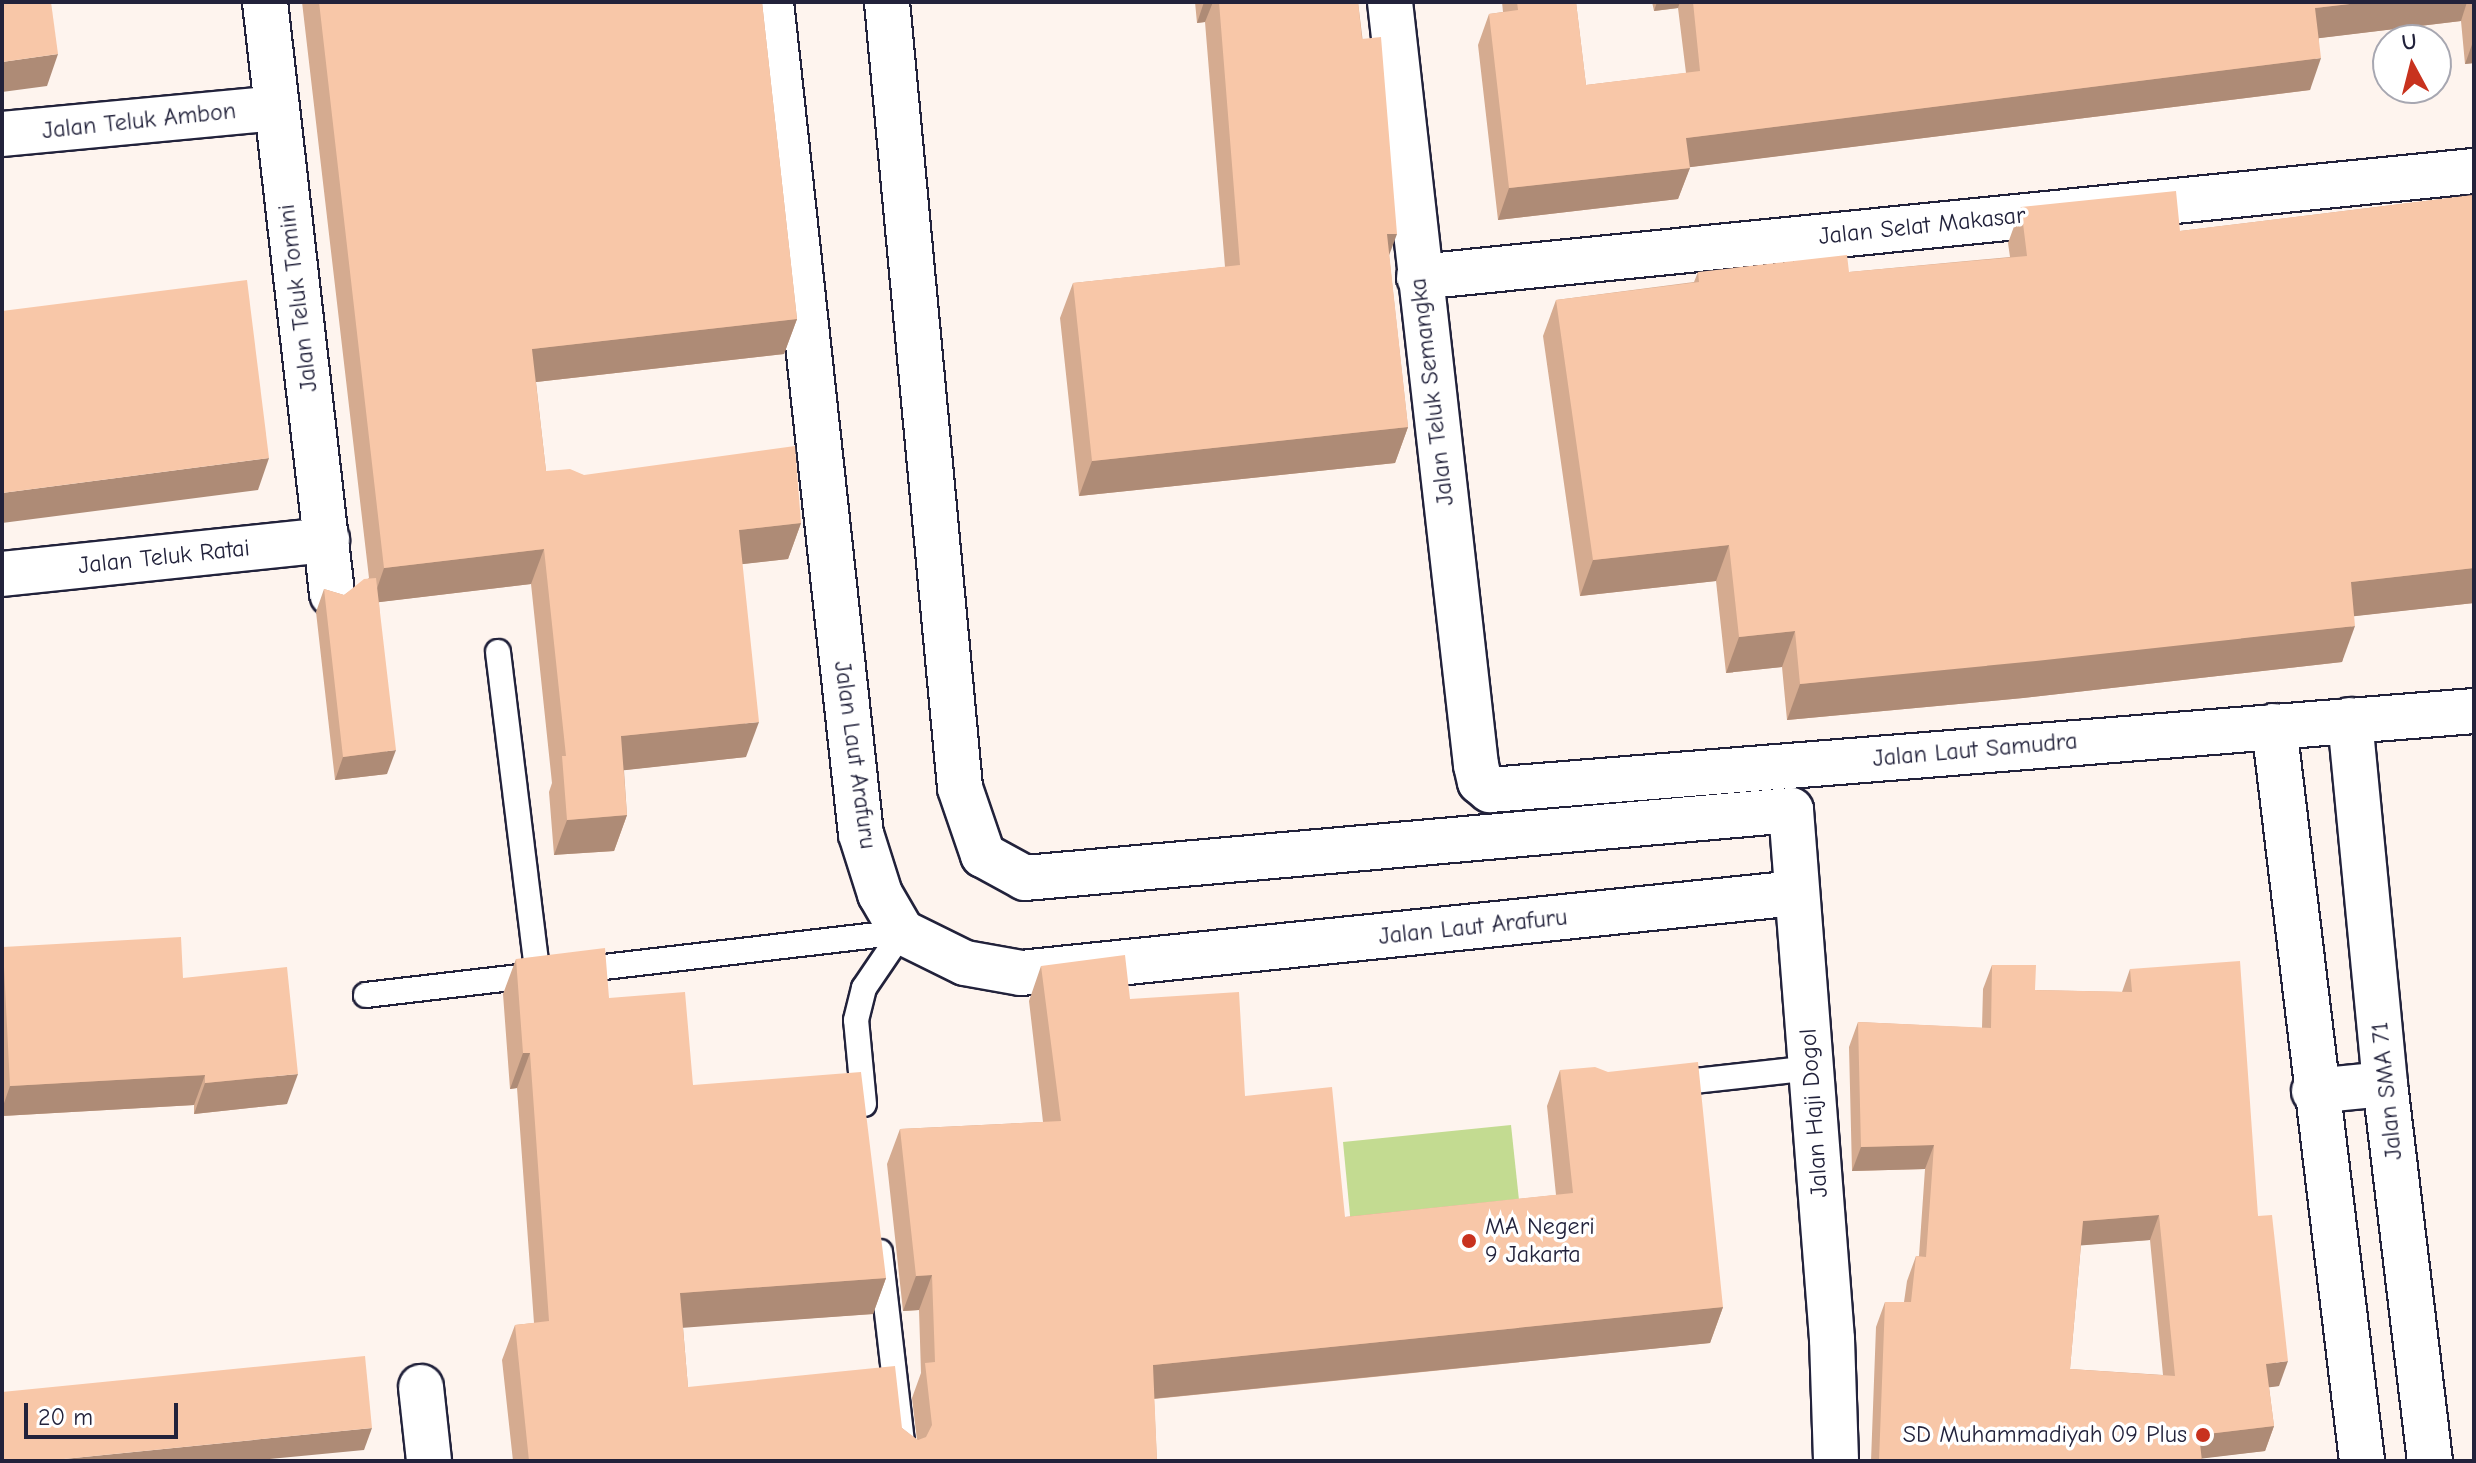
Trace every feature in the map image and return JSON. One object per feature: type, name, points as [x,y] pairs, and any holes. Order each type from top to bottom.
[{"type":"street","name":"Jalan Teluk Tomini","points":[[265,2],[332,594]]},
{"type":"street","name":"Jalan Laut Arafuru","points":[[771,2],[807,462],[861,834],[880,894],[902,932],[965,963],[1021,973],[1797,893]]},
{"type":"street","points":[[887,2],[960,788],[983,855],[1025,878],[1791,810]]},
{"type":"street","name":"Jalan Teluk Semangka","points":[[1390,2],[1419,277],[1480,782]]},
{"type":"street","name":"Jalan Teluk Ambon","points":[[2,134],[276,108]]},
{"type":"street","name":"Jalan Selat Makasar","points":[[1419,277],[2474,171]]},
{"type":"street","name":"Jalan Teluk Ratai","points":[[2,574],[327,540]]},
{"type":"street","name":"Jalan Laut Samudra","points":[[1480,782],[1503,792],[1787,765],[2474,711]]},
{"type":"street","name":"Jalan SMA 71","points":[[2350,720],[2385,1084],[2430,1461]]},
{"type":"street","points":[[2274,726],[2314,1091],[2362,1461]]},
{"type":"street","name":"Jalan Haji Dogol","points":[[1787,765],[1811,1068],[1836,1461]]},
{"type":"street","points":[[2314,1091],[2385,1084]]},
{"type":"street","points":[[421,1387],[429,1461]]},
{"type":"lane","points":[[498,652],[537,971]]},
{"type":"lane","points":[[366,995],[537,971],[902,932]]},
{"type":"lane","points":[[867,1131],[856,1020],[864,988],[902,932]]},
{"type":"lane","points":[[1637,1087],[1811,1068]]},
{"type":"lane","points":[[876,1221],[904,1461]]},
{"type":"green space","points":[[1511,1125],[1521,1219],[1352,1236],[1343,1142]]},
{"type":"building","points":[[2,2],[51,2],[58,54],[2,62]]},
{"type":"building","points":[[319,2],[762,2],[797,319],[532,349],[546,471],[570,469],[584,475],[795,446],[801,523],[739,530],[759,722],[621,736],[627,815],[567,820],[562,756],[566,756],[544,549],[384,568]]},
{"type":"building","points":[[1219,2],[1358,2],[1362,39],[1381,37],[1397,234],[1387,234],[1408,427],[1092,461],[1073,283],[1240,265]]},
{"type":"building","points":[[1517,2],[1576,2],[1586,85],[1700,71],[1693,2],[2367,2],[2315,8],[2321,58],[1686,138],[1690,168],[1509,188],[1489,14],[1518,10]]},
{"type":"building","points":[[2176,191],[2180,231],[2474,195],[2474,568],[2351,582],[2355,626],[1800,684],[1795,631],[1739,637],[1729,545],[1593,560],[1556,300],[1699,282],[1698,272],[1847,255],[1849,272],[2027,256],[2021,207]]},
{"type":"building","points":[[247,280],[269,458],[2,493],[2,311]]},
{"type":"building","points":[[376,578],[396,750],[343,757],[324,589],[344,595],[364,579]]},
{"type":"building","points":[[181,937],[183,978],[287,967],[298,1074],[205,1083],[205,1075],[10,1086],[3,947]]},
{"type":"building","points":[[605,948],[609,998],[685,992],[693,1085],[861,1072],[886,1278],[680,1293],[688,1387],[895,1366],[902,1428],[918,1440],[926,1437],[932,1425],[925,1363],[935,1362],[932,1275],[916,1276],[900,1129],[1061,1121],[1041,966],[1125,955],[1130,999],[1239,992],[1245,1096],[1332,1087],[1345,1217],[1573,1193],[1560,1070],[1595,1067],[1608,1072],[1698,1062],[1723,1307],[1153,1365],[1157,1461],[529,1461],[515,1325],[549,1321],[530,1053],[523,1053],[516,959]]},
{"type":"building","points":[[2240,961],[2258,1216],[2272,1215],[2288,1361],[2266,1364],[2274,1426],[2199,1435],[2202,1461],[1879,1461],[1885,1302],[1911,1302],[1916,1256],[1926,1257],[1934,1145],[1861,1147],[1858,1022],[1991,1028],[1992,965],[2036,965],[2035,990],[2132,992],[2130,969]],"holes":[[[2159,1215],[2175,1376],[2070,1369],[2083,1221]]]},
{"type":"building","points":[[365,1356],[372,1428],[44,1461],[2,1461],[2,1392]]},
{"type":"place","name":"MA Negeri 9 Jakarta","points":[[1469,1241]]},
{"type":"place","name":"SD Muhammadiyah 09 Plus","points":[[2203,1435]]}]
